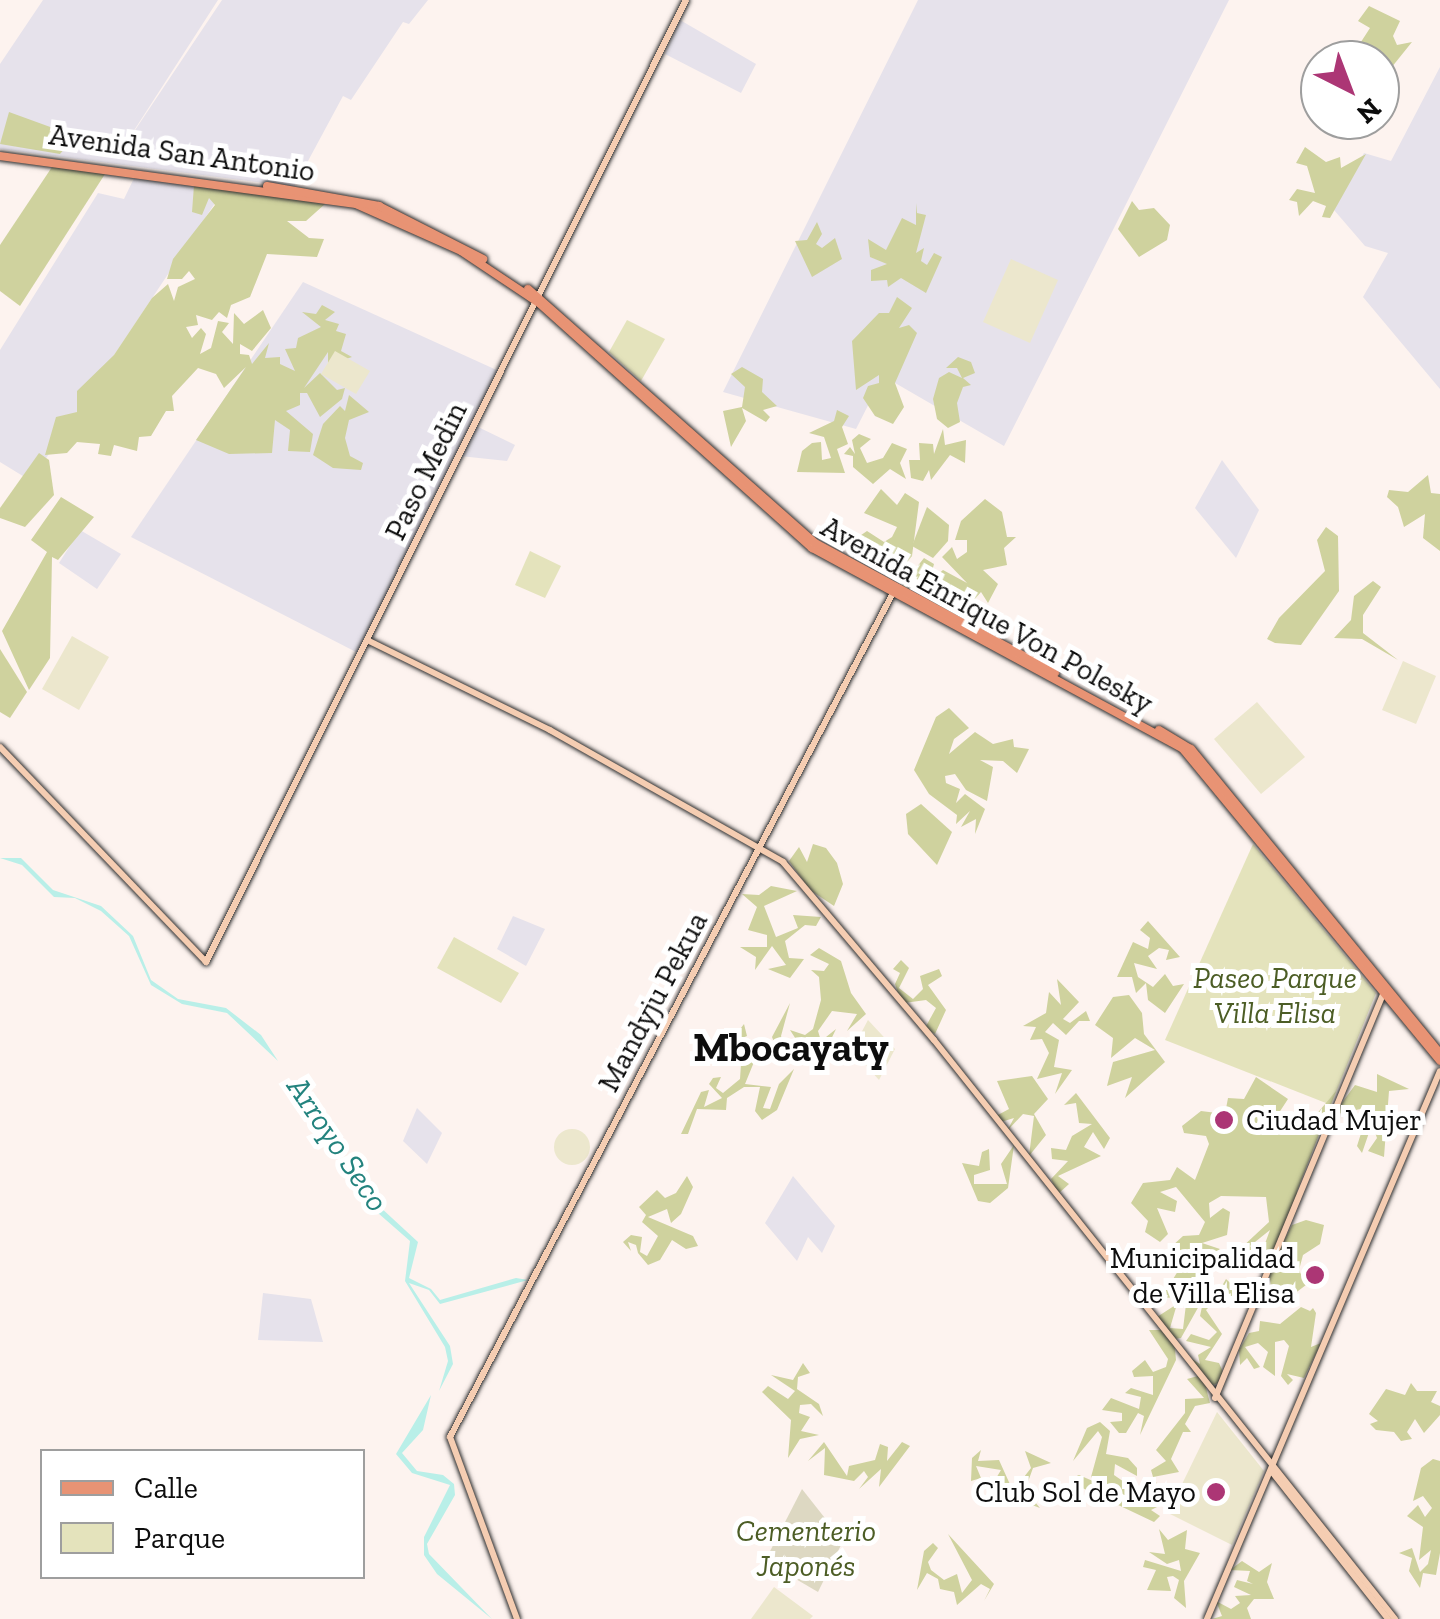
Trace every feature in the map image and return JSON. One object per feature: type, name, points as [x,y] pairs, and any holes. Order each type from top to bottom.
[{"type":"main road","name":"Avenida San Antonio","points":[[0,154],[358,202]]},
{"type":"main road","name":"Avenida Enrique Von Polesky","points":[[358,202],[462,249],[537,297],[806,544],[1183,749],[1440,1061]]},
{"type":"main road","name":"Avenida Enrique Von Polesky","points":[[1384,992],[1440,1053]]},
{"type":"street","name":"Paso Medin","points":[[0,748],[206,962],[686,0]]},
{"type":"street","name":"Mandyju Pekua","points":[[517,1619],[450,1437],[894,590]]},
{"type":"street","points":[[367,640],[550,730],[783,862],[1024,1156],[1391,1619]]},
{"type":"street","points":[[1215,1398],[1384,992]]},
{"type":"street","points":[[1207,1619],[1440,1071]]},
{"type":"shaded area","points":[[43,0],[218,0],[115,160],[222,0],[428,0],[409,24],[403,22],[351,100],[343,96],[294,187],[0,149],[0,64]]},
{"type":"shaded area","points":[[918,0],[1229,0],[1004,446],[883,376],[856,429],[723,392]]},
{"type":"shaded area","points":[[680,20],[756,64],[741,93],[665,54]]},
{"type":"shaded area","points":[[1440,67],[1440,389],[1363,297],[1388,253],[1365,246],[1334,210],[1364,153],[1391,161]]},
{"type":"shaded area","points":[[136,174],[225,188],[31,481],[0,462],[0,350],[98,193],[124,199]]},
{"type":"shaded area","points":[[1011,259],[1058,280],[1030,343],[983,322]]},
{"type":"shaded area","points":[[303,282],[501,372],[360,654],[131,537]]},
{"type":"shaded area","points":[[335,351],[370,371],[356,394],[321,374]]},
{"type":"shaded area","points":[[476,426],[515,445],[507,461],[460,456]]},
{"type":"shaded area","points":[[1222,460],[1259,510],[1236,558],[1195,508]]},
{"type":"shaded area","points":[[80,530],[121,554],[97,589],[59,563]]},
{"type":"shaded area","points":[[72,636],[109,657],[79,710],[42,689]]},
{"type":"shaded area","points":[[1403,661],[1436,676],[1416,724],[1382,710]]},
{"type":"shaded area","points":[[1257,702],[1305,757],[1261,794],[1214,739]]},
{"type":"shaded area","points":[[513,916],[545,929],[526,966],[497,949]]},
{"type":"shaded area","points":[[868,1020],[895,1049],[879,1080],[852,1050]]},
{"type":"shaded area","points":[[417,1108],[442,1133],[427,1164],[403,1141]]},
{"type":"shaded area","points":[[572,1129],[585,1134],[590,1147],[585,1160],[572,1165],[559,1160],[554,1147],[559,1134]]},
{"type":"shaded area","points":[[793,1176],[835,1226],[822,1253],[808,1237],[797,1261],[765,1223]]},
{"type":"shaded area","points":[[263,1293],[311,1299],[323,1342],[258,1340]]},
{"type":"shaded area","name":"Club Sol de Mayo","points":[[1217,1412],[1264,1471],[1232,1545],[1168,1513]]},
{"type":"shaded area","points":[[774,1587],[813,1616],[751,1619]]},
{"type":"green space","points":[[1369,6],[1400,21],[1395,40],[1362,40],[1370,28],[1358,21]]},
{"type":"green space","points":[[1412,42],[1400,57],[1400,44]]},
{"type":"green space","points":[[9,112],[75,136],[60,154],[0,144]]},
{"type":"green space","points":[[1305,147],[1326,162],[1340,157],[1341,168],[1366,154],[1330,218],[1322,217],[1326,206],[1313,201],[1299,216],[1297,202],[1289,200],[1297,189],[1315,193],[1307,166],[1296,163]]},
{"type":"green space","points":[[52,167],[105,174],[20,306],[0,291],[0,245]]},
{"type":"green space","points":[[194,185],[325,204],[306,221],[287,221],[309,238],[324,239],[317,257],[267,254],[250,297],[231,305],[227,318],[219,312],[212,320],[196,315],[198,325],[186,327],[192,338],[201,328],[206,334],[200,354],[211,348],[218,321],[229,323],[222,332],[233,344],[234,313],[244,324],[263,310],[271,328],[252,351],[240,344],[240,354],[249,355],[252,364],[269,343],[265,358],[280,357],[280,364],[295,371],[285,349],[296,348],[298,338],[321,327],[302,312],[316,314],[322,305],[335,312],[325,320],[339,324],[336,331],[346,334],[341,351],[352,357],[328,365],[328,352],[304,388],[320,373],[337,390],[345,388],[342,399],[320,417],[307,393],[300,393],[300,405],[286,411],[313,434],[310,452],[288,451],[290,430],[275,420],[272,453],[229,454],[196,440],[246,367],[224,388],[216,374],[198,368],[172,396],[174,411],[166,411],[151,436],[139,437],[137,451],[114,445],[111,456],[98,454],[100,444],[77,442],[67,453],[45,455],[56,417],[77,412],[77,391],[114,355],[152,298],[168,284],[174,301],[178,287],[195,279],[189,271],[182,279],[167,279],[173,259],[215,205],[209,198],[202,215],[192,212]]},
{"type":"green space","points":[[1132,201],[1139,210],[1154,208],[1170,225],[1167,240],[1139,257],[1118,229]]},
{"type":"green space","points":[[916,203],[917,213],[926,215],[916,253],[924,248],[921,261],[927,265],[934,253],[942,257],[926,293],[901,278],[888,287],[887,280],[871,281],[871,270],[887,264],[870,257],[868,239],[886,250],[902,218],[916,225]]},
{"type":"green space","points":[[817,222],[822,234],[816,244],[822,248],[835,238],[842,259],[812,277],[795,241],[807,240]]},
{"type":"green space","points":[[897,297],[912,308],[899,328],[909,325],[917,333],[895,383],[904,407],[893,424],[875,416],[863,398],[868,386],[879,383],[879,375],[856,390],[852,341],[879,313],[889,313]]},
{"type":"green space","points":[[627,320],[665,339],[641,381],[609,352]]},
{"type":"green space","points":[[958,357],[971,362],[975,373],[963,378],[971,385],[963,387],[957,403],[960,422],[948,428],[937,419],[933,399],[939,378],[949,372],[962,378],[957,368],[946,368]]},
{"type":"green space","points":[[742,367],[763,379],[762,392],[777,406],[763,410],[770,417],[766,422],[742,408],[746,421],[731,447],[723,411],[742,407],[745,387],[731,374]]},
{"type":"green space","points":[[349,395],[369,412],[349,420],[345,438],[350,456],[363,463],[361,470],[333,468],[313,455],[323,424],[340,406],[345,411]]},
{"type":"green space","points":[[837,410],[849,416],[842,427],[848,444],[837,449],[845,473],[797,472],[802,451],[812,443],[821,442],[822,460],[831,458],[824,437],[809,433],[834,421]]},
{"type":"green space","points":[[943,429],[945,445],[966,440],[965,463],[950,455],[931,480],[929,470],[923,481],[911,478],[909,460],[920,460],[919,443],[933,444],[934,454]]},
{"type":"green space","points":[[859,434],[871,439],[860,448],[867,463],[883,458],[892,443],[907,449],[900,463],[906,479],[890,469],[873,484],[853,467],[853,456],[844,454],[850,447],[855,454],[852,440]]},
{"type":"green space","points":[[39,453],[49,460],[54,495],[25,527],[0,518],[0,508]]},
{"type":"green space","points":[[1428,475],[1431,493],[1440,494],[1440,551],[1423,538],[1425,514],[1404,527],[1398,507],[1387,497],[1389,490],[1408,492]]},
{"type":"green space","points":[[881,489],[897,505],[905,493],[919,502],[912,556],[893,580],[885,563],[851,542],[867,531],[884,542],[892,537],[897,527],[864,513]]},
{"type":"green space","points":[[61,497],[94,517],[58,560],[52,557],[50,658],[29,690],[2,631],[47,552],[31,540]]},
{"type":"green space","points":[[985,499],[1002,512],[1007,537],[1016,537],[1004,548],[1007,565],[983,570],[998,584],[988,603],[981,592],[959,617],[928,601],[925,588],[901,587],[924,558],[934,564],[929,582],[943,570],[967,583],[942,557],[952,547],[957,559],[967,552],[967,540],[955,540],[961,521]]},
{"type":"green space","points":[[927,507],[949,525],[948,541],[933,558],[912,546]]},
{"type":"green space","points":[[1326,527],[1338,536],[1339,591],[1301,645],[1275,643],[1267,639],[1279,618],[1325,571],[1317,540]]},
{"type":"green space","points":[[530,551],[561,566],[545,598],[515,585]]},
{"type":"green space","points":[[1373,581],[1381,587],[1363,615],[1363,633],[1398,660],[1362,639],[1334,638],[1351,620],[1354,596]]},
{"type":"green space","points":[[0,649],[27,692],[10,718],[0,712]]},
{"type":"green space","points":[[949,708],[969,728],[954,739],[949,754],[975,732],[993,744],[1013,739],[1014,747],[1029,749],[1017,773],[1003,761],[980,760],[993,767],[987,801],[966,790],[955,774],[945,776],[946,783],[960,789],[956,803],[965,794],[985,809],[975,834],[976,819],[961,827],[970,811],[956,824],[957,815],[929,794],[914,770],[936,717]]},
{"type":"green space","points":[[921,804],[952,832],[937,865],[908,834],[906,814]]},
{"type":"green space","points":[[813,844],[826,848],[837,863],[843,884],[834,906],[810,890],[789,861],[799,847],[807,862]]},
{"type":"green space","name":"Paseo Parque Villa Elisa","points":[[1253,844],[1376,993],[1331,1105],[1165,1040]]},
{"type":"green space","points":[[771,886],[797,891],[764,906],[776,937],[798,928],[793,915],[821,917],[816,926],[805,925],[785,941],[789,958],[804,959],[790,978],[768,969],[786,965],[772,946],[755,970],[756,957],[740,947],[767,947],[767,935],[748,930],[757,907],[742,894],[759,895]]},
{"type":"green space","points":[[1148,921],[1180,957],[1166,960],[1169,950],[1159,948],[1148,956],[1157,969],[1134,963],[1138,977],[1153,987],[1165,974],[1173,986],[1184,984],[1165,1013],[1148,1000],[1146,983],[1136,993],[1132,977],[1117,977],[1133,942],[1148,949],[1150,938],[1140,930]]},
{"type":"green space","points":[[454,937],[519,973],[501,1003],[437,968]]},
{"type":"green space","points":[[819,948],[841,961],[851,993],[866,1014],[847,1031],[857,1014],[832,1011],[818,1031],[821,1041],[836,1029],[827,1048],[792,1063],[780,1057],[772,1037],[790,1003],[781,1036],[787,1055],[795,1057],[801,1047],[790,1030],[805,1035],[813,1029],[821,1000],[819,977],[811,970],[824,971],[829,964],[810,955]]},
{"type":"green space","points":[[901,960],[909,968],[899,988],[913,999],[923,989],[920,976],[939,969],[942,976],[928,985],[946,1010],[935,1034],[925,1028],[936,1008],[926,1000],[904,1003],[899,996],[895,984],[900,973],[893,969]]},
{"type":"green space","points":[[1057,979],[1079,1002],[1063,1019],[1070,1023],[1086,1011],[1090,1021],[1079,1021],[1066,1035],[1053,1023],[1045,1032],[1059,1040],[1054,1067],[1072,1070],[1055,1094],[1062,1073],[1037,1079],[1049,1053],[1042,1039],[1030,1040],[1036,1027],[1023,1026],[1046,1013],[1049,992],[1061,1005]]},
{"type":"green space","points":[[1129,995],[1142,1013],[1144,1034],[1165,1062],[1125,1098],[1132,1077],[1107,1086],[1113,1062],[1155,1050],[1135,1038],[1111,1058],[1113,1038],[1095,1025],[1113,997]]},
{"type":"green space","points":[[744,1024],[747,1036],[735,1041],[732,1053],[748,1058],[752,1044],[763,1040],[745,1084],[771,1087],[763,1108],[770,1109],[779,1084],[794,1069],[777,1110],[762,1120],[755,1111],[760,1087],[744,1087],[727,1098],[726,1110],[697,1109],[688,1134],[681,1134],[701,1092],[709,1090],[704,1107],[722,1098],[709,1084],[713,1078],[721,1077],[716,1088],[723,1093],[740,1079],[741,1064],[720,1062],[720,1056]]},
{"type":"green space","points":[[1377,1074],[1409,1089],[1389,1091],[1384,1157],[1368,1151],[1377,1138],[1372,1124],[1362,1153],[1357,1146],[1364,1124],[1342,1125],[1367,1115],[1365,1108],[1333,1115],[1355,1085],[1377,1092]]},
{"type":"green space","points":[[1032,1076],[1048,1099],[1034,1114],[1046,1135],[1029,1156],[1034,1116],[1023,1114],[1007,1131],[1014,1118],[1001,1122],[996,1116],[1009,1109],[997,1081]]},
{"type":"green space","points":[[1256,1077],[1288,1099],[1271,1125],[1291,1135],[1299,1135],[1336,1091],[1297,1191],[1297,1207],[1272,1256],[1263,1249],[1270,1230],[1250,1246],[1259,1256],[1239,1269],[1232,1263],[1240,1249],[1269,1222],[1266,1197],[1221,1196],[1209,1203],[1210,1218],[1223,1208],[1230,1212],[1227,1235],[1202,1243],[1220,1249],[1213,1256],[1184,1256],[1171,1247],[1183,1236],[1199,1235],[1205,1222],[1176,1187],[1160,1192],[1177,1201],[1175,1212],[1157,1208],[1168,1234],[1160,1242],[1145,1232],[1148,1221],[1131,1203],[1143,1183],[1170,1180],[1177,1167],[1195,1180],[1209,1144],[1206,1136],[1184,1133],[1182,1126],[1201,1111],[1225,1114],[1228,1098],[1244,1099]]},
{"type":"green space","points":[[1076,1093],[1110,1138],[1104,1149],[1093,1132],[1084,1147],[1101,1156],[1058,1176],[1069,1184],[1058,1194],[1051,1179],[1068,1161],[1052,1159],[1051,1148],[1066,1150],[1072,1136],[1092,1124],[1079,1123],[1076,1103],[1064,1105]]},
{"type":"green space","points":[[1014,1145],[1008,1188],[990,1203],[978,1201],[962,1163],[979,1166],[982,1152],[989,1149],[990,1170],[974,1175],[974,1184],[1007,1184],[1001,1164]]},
{"type":"green space","points":[[687,1176],[693,1187],[681,1214],[671,1223],[667,1209],[648,1217],[693,1236],[698,1246],[686,1249],[672,1240],[660,1260],[648,1265],[638,1253],[636,1245],[628,1242],[631,1251],[623,1242],[631,1235],[642,1237],[640,1252],[647,1256],[658,1236],[642,1222],[646,1215],[639,1207],[657,1190],[665,1198],[676,1193]]},
{"type":"green space","points":[[1306,1220],[1324,1225],[1320,1244],[1303,1255],[1299,1270],[1306,1285],[1290,1297],[1276,1291],[1272,1298],[1269,1270],[1292,1225]]},
{"type":"green space","points":[[1196,1266],[1200,1282],[1182,1279],[1179,1289],[1203,1285],[1215,1298],[1226,1279],[1247,1299],[1215,1301],[1206,1310],[1222,1334],[1205,1360],[1219,1363],[1223,1372],[1218,1383],[1206,1388],[1210,1403],[1195,1406],[1185,1424],[1191,1432],[1183,1432],[1171,1459],[1179,1472],[1153,1477],[1151,1470],[1166,1461],[1156,1450],[1185,1413],[1185,1399],[1204,1398],[1187,1379],[1198,1376],[1192,1359],[1200,1364],[1198,1355],[1211,1347],[1186,1341],[1191,1334],[1209,1340],[1217,1332],[1200,1316],[1204,1297],[1181,1338],[1174,1339],[1176,1360],[1140,1435],[1144,1416],[1138,1413],[1126,1433],[1119,1433],[1110,1422],[1122,1421],[1122,1413],[1102,1410],[1111,1398],[1139,1409],[1141,1397],[1125,1393],[1131,1388],[1153,1395],[1153,1376],[1134,1377],[1132,1371],[1145,1360],[1153,1372],[1166,1367],[1168,1359],[1149,1330],[1161,1330],[1157,1317],[1177,1304],[1170,1328],[1183,1329],[1187,1296],[1165,1298],[1165,1292],[1178,1271]]},
{"type":"green space","points":[[1301,1307],[1310,1311],[1313,1308],[1316,1313],[1311,1347],[1321,1343],[1304,1378],[1287,1374],[1293,1380],[1288,1385],[1281,1376],[1289,1346],[1284,1340],[1275,1342],[1275,1376],[1263,1367],[1268,1352],[1258,1343],[1245,1347],[1260,1367],[1254,1369],[1247,1358],[1240,1365],[1239,1350],[1249,1333],[1259,1331],[1260,1321],[1280,1324]]},
{"type":"green space","points":[[803,1363],[810,1373],[798,1377],[797,1389],[819,1404],[823,1416],[811,1404],[800,1405],[799,1413],[810,1417],[801,1431],[819,1435],[800,1439],[788,1458],[791,1420],[762,1392],[768,1386],[788,1399],[795,1391],[771,1375],[793,1380]]},
{"type":"green space","points":[[1411,1383],[1417,1391],[1437,1391],[1431,1402],[1440,1406],[1440,1415],[1424,1433],[1415,1419],[1407,1432],[1412,1439],[1401,1441],[1394,1432],[1376,1430],[1370,1424],[1378,1421],[1369,1414],[1386,1389],[1405,1395]]},
{"type":"green space","points":[[1100,1422],[1110,1431],[1106,1454],[1128,1458],[1137,1468],[1137,1476],[1115,1464],[1114,1475],[1149,1499],[1157,1482],[1159,1506],[1151,1510],[1160,1516],[1154,1522],[1074,1484],[1072,1478],[1079,1475],[1118,1492],[1091,1477],[1102,1437],[1098,1431],[1073,1461],[1087,1428]]},
{"type":"green space","points":[[824,1442],[847,1476],[849,1466],[875,1460],[880,1444],[888,1447],[887,1461],[902,1442],[910,1446],[879,1487],[881,1469],[859,1489],[868,1477],[864,1471],[854,1481],[824,1475],[825,1448],[808,1461]]},
{"type":"green space","points":[[981,1450],[978,1461],[999,1460],[1013,1491],[1031,1468],[1025,1451],[1051,1463],[1033,1468],[1025,1490],[1040,1508],[1005,1495],[1006,1485],[992,1485],[1001,1470],[976,1466],[981,1478],[971,1481],[972,1458]]},
{"type":"green space","points":[[1433,1459],[1440,1461],[1440,1553],[1436,1575],[1423,1573],[1420,1588],[1409,1571],[1412,1558],[1399,1553],[1412,1548],[1420,1572],[1428,1564],[1431,1550],[1419,1560],[1423,1527],[1407,1516],[1418,1505],[1425,1517],[1432,1508],[1423,1496],[1413,1501],[1421,1468]]},
{"type":"green space","name":"Cementerio Japonés","points":[[802,1489],[843,1541],[818,1592],[765,1561]]},
{"type":"green space","points":[[1159,1529],[1168,1540],[1187,1530],[1185,1549],[1200,1553],[1184,1581],[1186,1608],[1174,1598],[1179,1580],[1173,1576],[1167,1577],[1171,1591],[1147,1590],[1156,1570],[1143,1567],[1145,1560],[1181,1571],[1179,1560],[1167,1564],[1149,1552],[1165,1554]]},
{"type":"green space","points":[[948,1534],[994,1584],[984,1601],[990,1589],[981,1584],[957,1605],[954,1592],[940,1589],[938,1579],[927,1573],[917,1590],[924,1551],[933,1543],[938,1548],[928,1562],[931,1570],[944,1580],[957,1574],[962,1593],[972,1580]]},
{"type":"green space","points":[[1242,1561],[1259,1572],[1272,1563],[1267,1582],[1274,1599],[1254,1599],[1247,1608],[1251,1619],[1212,1619],[1222,1616],[1216,1601],[1231,1609],[1240,1603],[1235,1596],[1251,1595],[1234,1587],[1237,1580],[1253,1584],[1247,1581],[1250,1571],[1230,1570]]},
{"type":"water","points":[[0,858],[21,858],[53,890],[101,906],[133,936],[151,980],[178,999],[226,1008],[261,1035],[278,1061],[227,1013],[182,1004],[151,985],[129,936],[101,911],[75,898],[54,897],[22,865]]},
{"type":"water","points":[[379,1206],[418,1242],[409,1278],[431,1289],[440,1300],[516,1278],[528,1280],[440,1304],[429,1290],[409,1283],[450,1346],[453,1364],[439,1391],[448,1361],[445,1347],[405,1281],[410,1241],[378,1213]]},
{"type":"water","points":[[431,1395],[423,1430],[402,1453],[417,1471],[443,1475],[454,1484],[455,1495],[427,1544],[429,1554],[492,1619],[437,1574],[424,1555],[424,1537],[450,1485],[412,1473],[396,1454]]},
{"type":"place","name":"Ciudad Mujer","points":[[1224,1120]]},
{"type":"place","name":"Municipalidad de Villa Elisa","points":[[1315,1275]]},
{"type":"place","name":"Club Sol de Mayo","points":[[1216,1492]]},
{"type":"district","name":"Mbocayaty","points":[[791,1047]]},
{"type":"water label","name":"Arroyo Seco","points":[[338,1144]]}]
